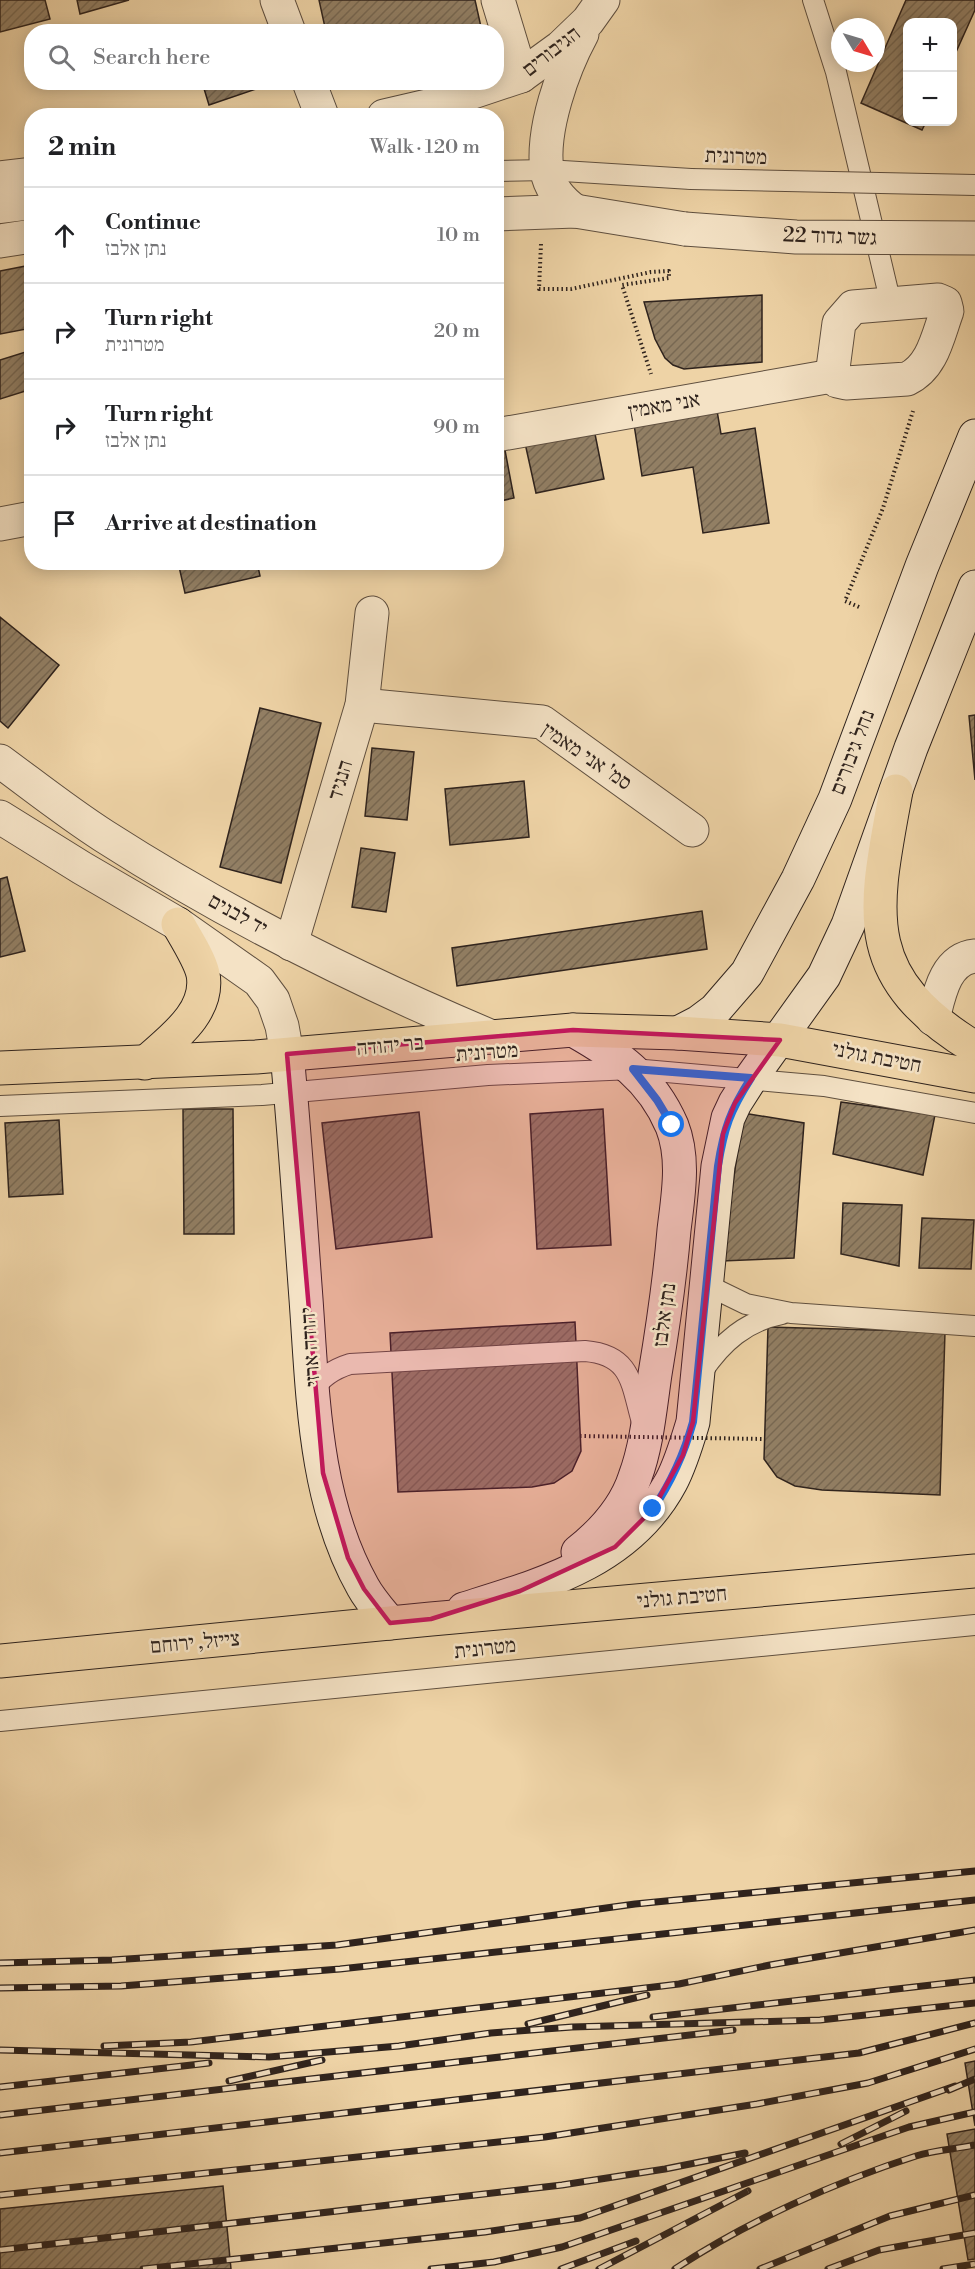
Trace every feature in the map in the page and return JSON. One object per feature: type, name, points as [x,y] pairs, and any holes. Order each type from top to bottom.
[{"type":"highway","points":[[896,791],[882,870],[880,905],[885,954],[906,993],[933,1019],[975,1048]]},
{"type":"highway","points":[[145,1063],[184,1025],[200,1005],[204,992],[203,972],[178,924]]},
{"type":"highway","name":"בר יהודה","points":[[0,1068],[145,1063],[287,1054],[573,1030],[678,1033],[780,1040]]},
{"type":"highway","name":"חטיבת גולני","points":[[780,1040],[975,1077]]},
{"type":"highway","name":"חטיבת גולני","points":[[390,1623],[975,1571]]},
{"type":"highway","name":"צייזל, ירוחם","points":[[0,1660],[390,1623]]},
{"type":"street","points":[[277,0],[286,24]]},
{"type":"street","points":[[498,0],[521,76]]},
{"type":"street","points":[[575,212],[556,194],[547,170],[548,135],[557,92],[565,69],[595,11]]},
{"type":"street","name":"הגיבורים","points":[[504,81],[521,76],[561,47],[595,11]]},
{"type":"street","points":[[312,90],[319,108]]},
{"type":"street","name":"הגיבורים","points":[[416,108],[477,90]]},
{"type":"street","points":[[0,178],[24,175]]},
{"type":"street","points":[[504,214],[575,212]]},
{"type":"street","name":"גשר גדוד 22","points":[[575,212],[685,229],[796,237],[975,238]]},
{"type":"street","points":[[0,241],[24,237]]},
{"type":"street","points":[[938,300],[945,303],[947,310],[928,362],[922,370],[907,379],[846,383],[837,381],[832,376],[839,323],[853,307],[938,300]]},
{"type":"street","name":"אני מאמין","points":[[504,434],[832,376]]},
{"type":"street","name":"נחל גיבורים","points":[[678,1033],[715,1010],[747,972],[798,879],[835,799],[922,566],[975,436]]},
{"type":"street","points":[[0,524],[24,520]]},
{"type":"street","points":[[780,1040],[824,976],[848,925],[896,791],[975,587]]},
{"type":"street","name":"הנגיד","points":[[291,944],[362,705],[372,613]]},
{"type":"street","name":"סמ' אני מאמין","points":[[362,705],[543,722],[692,830]]},
{"type":"street","name":"יד לבנים","points":[[0,761],[102,835],[291,944],[364,981],[492,1037]]},
{"type":"street","name":"יד לבנים","points":[[0,817],[178,924],[259,981],[273,1000],[282,1026],[287,1054]]},
{"type":"street","points":[[933,1019],[946,976],[957,962],[975,956]]},
{"type":"street","name":"נתן אלבז","points":[[520,1592],[574,1556],[608,1524],[623,1503],[636,1477],[646,1433],[668,1296],[680,1181],[679,1149],[672,1125],[657,1100],[633,1069],[600,1045],[573,1030]]},
{"type":"street","name":"נתן אלבז","points":[[431,1619],[520,1592],[596,1559],[637,1529],[670,1483],[683,1455],[693,1422],[723,1134],[735,1103],[780,1040]]},
{"type":"street","name":"יהודה ארזי","points":[[287,1054],[313,1391],[323,1473],[336,1525],[348,1558],[364,1589],[390,1623]]},
{"type":"lane","points":[[813,0],[836,72],[891,304]]},
{"type":"lane","name":"מטרונית","points":[[504,171],[547,170],[691,178],[975,185]]},
{"type":"lane","points":[[0,196],[24,194]]},
{"type":"lane","points":[[0,213],[24,210]]},
{"type":"lane","name":"מטרונית","points":[[0,1106],[291,1094],[488,1076],[633,1069],[824,1086],[975,1113]]},
{"type":"lane","points":[[707,1285],[747,1304],[791,1313],[975,1326]]},
{"type":"lane","points":[[698,1380],[712,1357],[741,1329],[765,1317],[791,1313]]},
{"type":"lane","points":[[313,1391],[319,1381],[328,1374],[350,1364],[601,1352],[623,1365],[629,1375],[646,1433]]},
{"type":"lane","name":"מטרונית","points":[[0,1721],[975,1624]]},
{"type":"path","points":[[540,280],[539,289],[571,289],[651,272],[669,271],[669,278],[622,285],[661,406]]},
{"type":"path","points":[[859,607],[845,601],[884,507],[928,362]]},
{"type":"path","points":[[580,1437],[764,1439]]},
{"type":"highlighted area","points":[[573,1030],[780,1040],[735,1103],[723,1134],[693,1422],[683,1455],[653,1509],[615,1547],[520,1591],[431,1619],[390,1623],[364,1589],[348,1558],[323,1473],[287,1054]]},
{"type":"building","points":[[0,0],[45,0],[50,19],[0,32]]},
{"type":"building","points":[[77,0],[129,0],[80,14]]},
{"type":"building","points":[[319,0],[475,0],[480,24],[324,24]]},
{"type":"building","points":[[906,0],[975,0],[975,10],[957,50],[957,18],[903,18],[903,122],[861,103],[875,72],[885,72],[885,48]]},
{"type":"building","points":[[204,90],[253,90],[209,105]]},
{"type":"building","points":[[24,266],[24,330],[0,334],[0,271]]},
{"type":"building","points":[[762,295],[762,362],[684,369],[673,365],[665,358],[655,339],[644,302]]},
{"type":"building","points":[[24,352],[24,392],[0,399],[0,360]]},
{"type":"building","points":[[716,405],[721,434],[755,428],[769,523],[703,533],[693,467],[642,476],[633,418]]},
{"type":"building","points":[[594,429],[604,479],[536,493],[525,443]]},
{"type":"building","points":[[504,445],[514,498],[504,500]]},
{"type":"building","points":[[180,570],[259,570],[260,576],[185,593]]},
{"type":"building","points":[[0,617],[59,665],[8,728],[0,721]]},
{"type":"building","points":[[260,708],[321,723],[281,883],[220,867]]},
{"type":"building","points":[[975,715],[975,780],[969,716]]},
{"type":"building","points":[[372,748],[414,752],[407,820],[365,816]]},
{"type":"building","points":[[524,781],[529,837],[450,845],[445,789]]},
{"type":"building","points":[[361,848],[395,853],[386,912],[352,907]]},
{"type":"building","points":[[7,877],[25,951],[0,957],[0,879]]},
{"type":"building","points":[[702,911],[707,949],[457,986],[452,948]]},
{"type":"building","points":[[841,1102],[935,1115],[923,1175],[833,1154]]},
{"type":"building","points":[[183,1109],[233,1109],[234,1234],[184,1234]]},
{"type":"building","points":[[603,1109],[611,1245],[537,1249],[530,1114]]},
{"type":"building","points":[[419,1112],[432,1237],[336,1249],[322,1123]]},
{"type":"building","points":[[743,1113],[804,1123],[794,1258],[722,1261]]},
{"type":"building","points":[[59,1120],[63,1194],[9,1197],[5,1123]]},
{"type":"building","points":[[843,1203],[902,1205],[899,1266],[841,1254]]},
{"type":"building","points":[[922,1218],[974,1220],[971,1269],[919,1268]]},
{"type":"building","points":[[575,1322],[581,1451],[572,1471],[554,1483],[532,1487],[398,1492],[390,1333]]},
{"type":"building","points":[[768,1327],[945,1332],[940,1495],[822,1490],[795,1486],[777,1477],[764,1459]]},
{"type":"building","points":[[975,2061],[975,2126],[965,2063]]},
{"type":"building","points":[[975,2129],[975,2259],[968,2260],[947,2134]]},
{"type":"building","points":[[223,2186],[231,2269],[0,2269],[0,2209]]},
{"type":"railway","points":[[0,1963],[112,1960],[337,1945],[635,1904],[975,1871]]},
{"type":"railway","points":[[0,1988],[121,1986],[340,1969],[975,1900]]},
{"type":"railway","points":[[104,2046],[191,2042],[679,1984],[770,1965],[975,1930]]},
{"type":"railway","points":[[653,2017],[975,1980]]},
{"type":"railway","points":[[528,2024],[647,1995]]},
{"type":"railway","points":[[0,2050],[269,2057],[399,2046],[491,2033],[572,2027],[820,2020],[975,2003]]},
{"type":"railway","points":[[0,2153],[859,2053],[975,2023]]},
{"type":"railway","points":[[0,2115],[733,2030]]},
{"type":"railway","points":[[0,2195],[545,2137],[757,2104],[868,2083],[975,2049]]},
{"type":"railway","points":[[229,2081],[322,2060]]},
{"type":"railway","points":[[0,2087],[209,2063]]},
{"type":"railway","points":[[949,2090],[975,2079]]},
{"type":"railway","points":[[143,2269],[485,2232],[580,2218],[955,2086]]},
{"type":"railway","points":[[841,2144],[906,2111]]},
{"type":"railway","points":[[431,2269],[494,2262],[562,2247],[909,2127],[975,2112]]},
{"type":"railway","points":[[675,2269],[761,2219],[854,2178],[916,2156],[975,2145]]},
{"type":"railway","points":[[0,2250],[562,2185],[665,2169],[745,2153]]},
{"type":"railway","points":[[599,2269],[748,2191]]},
{"type":"railway","points":[[760,2269],[890,2216],[975,2195]]},
{"type":"railway","points":[[828,2269],[879,2250],[975,2233]]},
{"type":"railway","points":[[561,2269],[636,2241]]},
{"type":"railway","points":[[943,2269],[975,2264]]},
{"type":"route","points":[[653,1509],[670,1483],[683,1455],[693,1422],[723,1134],[735,1103],[751,1078],[633,1069],[648,1086],[672,1125]]}]
